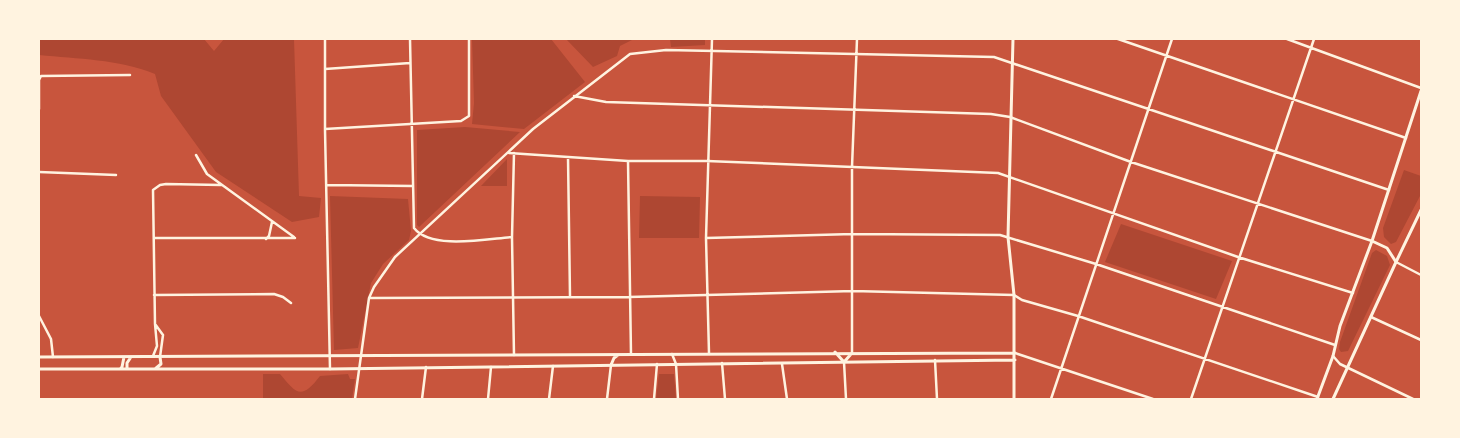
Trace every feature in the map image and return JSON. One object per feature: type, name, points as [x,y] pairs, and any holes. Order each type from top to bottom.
[{"type":"main road","points":[[1012,39],[1008,237],[1014,295],[1014,399]]},
{"type":"main road","points":[[1317,398],[1389,190],[1421,89]]},
{"type":"main road","points":[[1334,399],[1370,316],[1421,213]]},
{"type":"main road","points":[[1372,240],[1387,248],[1396,262]]},
{"type":"main road","points":[[39,357],[835,352],[1015,353]]},
{"type":"main road","points":[[835,352],[844,362]]},
{"type":"main road","points":[[844,362],[852,352]]},
{"type":"main road","points":[[611,365],[614,358],[618,355],[631,354]]},
{"type":"main road","points":[[119,369],[122,367],[124,357]]},
{"type":"main road","points":[[127,369],[127,363],[131,357]]},
{"type":"main road","points":[[155,369],[161,364],[160,357]]},
{"type":"main road","points":[[39,369],[330,369],[1015,360]]},
{"type":"street","points":[[325,39],[330,369]]},
{"type":"street","points":[[410,39],[414,228],[420,235],[436,241],[512,237]]},
{"type":"street","points":[[325,130],[461,121],[469,116],[471,107],[469,39]]},
{"type":"street","points":[[709,353],[706,238],[712,39]]},
{"type":"street","points":[[852,352],[852,167],[858,39]]},
{"type":"street","points":[[1118,39],[1406,138]]},
{"type":"street","points":[[1051,399],[1060,367],[1149,110],[1165,54],[1172,39]]},
{"type":"street","points":[[1286,39],[1421,89]]},
{"type":"street","points":[[1191,399],[1314,39]]},
{"type":"street","points":[[355,399],[369,298],[374,287],[395,257],[508,153],[574,96],[630,54],[649,50],[994,57],[1389,190]]},
{"type":"street","points":[[325,69],[410,63]]},
{"type":"street","points":[[39,109],[39,80],[42,76],[130,75]]},
{"type":"street","points":[[574,96],[606,102],[991,114],[1010,117],[1131,162],[1372,240]]},
{"type":"street","points":[[508,153],[628,161],[707,161],[955,170],[1008,175],[1238,258],[1353,293]]},
{"type":"street","points":[[514,153],[512,237],[515,296],[514,355]]},
{"type":"street","points":[[154,238],[295,238],[207,174],[196,155]]},
{"type":"street","points":[[568,157],[570,296]]},
{"type":"street","points":[[628,161],[631,354]]},
{"type":"street","points":[[39,172],[116,175]]},
{"type":"street","points":[[152,357],[157,346],[154,295],[153,190],[160,185],[166,184],[221,185]]},
{"type":"street","points":[[326,185],[412,186]]},
{"type":"street","points":[[266,239],[269,236],[272,222]]},
{"type":"street","points":[[706,238],[853,234],[1000,235],[1096,264],[1335,346]]},
{"type":"street","points":[[1396,262],[1421,275]]},
{"type":"street","points":[[369,298],[629,297],[853,291],[1014,295],[1022,300],[1078,316],[1317,398]]},
{"type":"street","points":[[154,295],[274,294],[291,302]]},
{"type":"street","points":[[39,316],[51,339],[53,357]]},
{"type":"street","points":[[1370,316],[1421,340]]},
{"type":"street","points":[[155,324],[163,335],[160,357]]},
{"type":"street","points":[[1015,353],[1153,399]]},
{"type":"street","points":[[672,354],[676,364],[678,399]]},
{"type":"street","points":[[1333,356],[1337,362],[1346,368],[1413,399]]},
{"type":"street","points":[[935,360],[937,399]]},
{"type":"street","points":[[782,362],[787,399]]},
{"type":"street","points":[[844,362],[846,399]]},
{"type":"street","points":[[722,363],[726,399]]},
{"type":"street","points":[[654,399],[657,364]]},
{"type":"street","points":[[607,399],[611,365]]},
{"type":"street","points":[[550,399],[554,366]]},
{"type":"street","points":[[422,399],[426,367]]},
{"type":"street","points":[[488,399],[491,367]]},
{"type":"shaded area","points":[[39,39],[204,39],[214,51],[224,39],[294,39],[299,196],[321,198],[319,217],[292,222],[216,172],[161,96],[155,74],[112,62],[39,55]]},
{"type":"shaded area","points":[[472,39],[551,39],[585,82],[524,129],[472,124],[474,103]]},
{"type":"shaded area","points":[[566,39],[634,39],[620,46],[617,56],[593,67]]},
{"type":"shaded area","points":[[670,39],[705,39],[705,45],[671,47]]},
{"type":"shaded area","points":[[465,127],[520,132],[419,227],[417,225],[417,130]]},
{"type":"shaded area","points":[[507,159],[507,186],[481,186]]},
{"type":"shaded area","points":[[1404,170],[1421,176],[1421,194],[1396,242],[1391,244],[1384,237],[1383,228]]},
{"type":"shaded area","points":[[330,196],[408,199],[411,231],[409,240],[383,264],[371,283],[358,348],[334,350]]},
{"type":"shaded area","points":[[640,196],[700,197],[699,238],[639,238]]},
{"type":"shaded area","points":[[1121,224],[1232,261],[1216,299],[1105,262]]},
{"type":"shaded area","points":[[1376,250],[1387,256],[1390,265],[1348,351],[1341,352],[1339,349],[1340,342],[1372,253]]},
{"type":"shaded area","points":[[263,374],[280,374],[290,386],[299,392],[308,389],[320,376],[348,374],[350,379],[355,379],[352,399],[263,399]]},
{"type":"shaded area","points":[[659,374],[674,374],[676,399],[656,399]]}]
